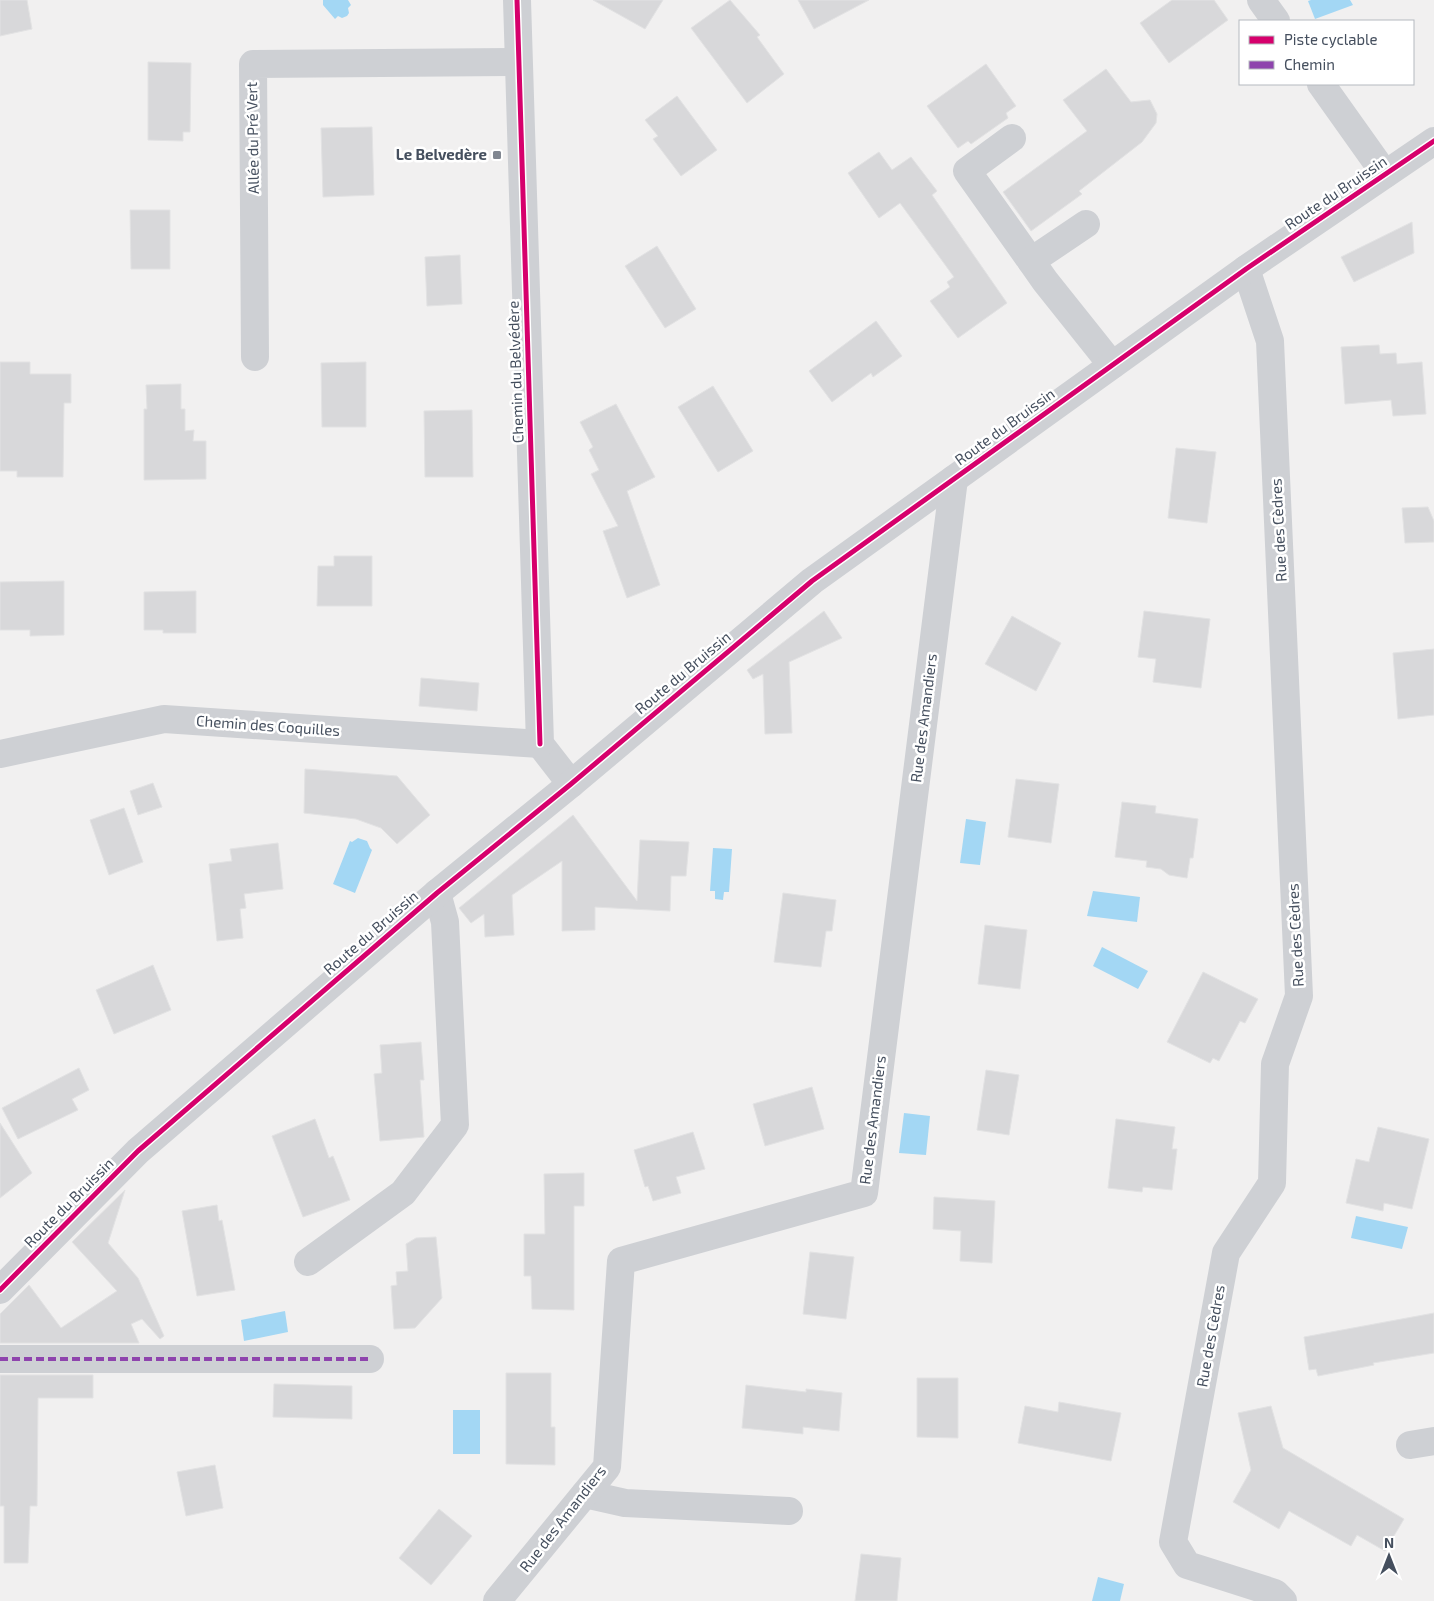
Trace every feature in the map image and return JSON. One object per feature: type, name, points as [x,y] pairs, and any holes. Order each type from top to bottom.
[{"type":"street","name":"Chemin du Belvédère","points":[[516,0],[540,744]]},
{"type":"street","points":[[1261,0],[1275,20]]},
{"type":"street","name":"Allée du Pré Vert","points":[[255,357],[253,64],[518,62]]},
{"type":"street","points":[[1321,85],[1385,174]]},
{"type":"street","points":[[1012,138],[967,171],[1044,281],[1112,365]]},
{"type":"street","name":"Route du Bruissin","points":[[0,1290],[138,1151],[437,893],[571,784],[812,581],[1246,269],[1434,141]]},
{"type":"street","points":[[1032,262],[1086,224]]},
{"type":"street","name":"Rue des Cèdres","points":[[1246,269],[1270,341],[1299,996],[1276,1064],[1272,1183],[1226,1253],[1173,1542],[1187,1565],[1275,1593],[1283,1601]]},
{"type":"street","name":"Rue des Amandiers","points":[[497,1601],[607,1467],[621,1261],[864,1193],[954,479]]},
{"type":"street","name":"Chemin des Coquilles","points":[[0,754],[164,719],[540,744]]},
{"type":"street","points":[[540,744],[571,784]]},
{"type":"street","name":"Route du Bruissin","points":[[308,1262],[404,1193],[455,1125],[444,922],[437,893]]},
{"type":"street","points":[[0,1358],[370,1358]]},
{"type":"street","points":[[585,1494],[626,1504],[788,1512]]},
{"type":"water","points":[[323,0],[348,0],[351,5],[348,8],[349,13],[347,16],[342,18],[338,16],[335,19],[323,5]]},
{"type":"water","points":[[1350,0],[1353,5],[1315,19],[1308,1]]},
{"type":"water","points":[[966,819],[986,822],[980,865],[960,863]]},
{"type":"water","points":[[358,838],[367,841],[372,850],[355,893],[333,884],[350,841],[352,842]]},
{"type":"water","points":[[713,848],[732,849],[729,892],[724,892],[723,900],[715,899],[715,891],[710,891]]},
{"type":"water","points":[[1093,891],[1140,897],[1137,922],[1087,916]]},
{"type":"water","points":[[1102,947],[1148,971],[1138,989],[1093,966]]},
{"type":"water","points":[[904,1113],[930,1116],[926,1155],[899,1153]]},
{"type":"water","points":[[1356,1216],[1408,1227],[1402,1249],[1351,1238]]},
{"type":"water","points":[[285,1311],[288,1332],[244,1341],[241,1320]]},
{"type":"water","points":[[453,1410],[480,1410],[480,1454],[453,1454]]},
{"type":"water","points":[[1098,1577],[1124,1584],[1120,1601],[1092,1601]]},
{"type":"building","points":[[0,0],[27,0],[32,29],[0,36]]},
{"type":"building","points":[[593,0],[663,0],[645,29]]},
{"type":"building","points":[[730,0],[760,35],[757,37],[784,74],[747,103],[691,28]]},
{"type":"building","points":[[798,0],[869,0],[814,29]]},
{"type":"building","points":[[1172,0],[1214,0],[1228,20],[1169,63],[1140,23]]},
{"type":"building","points":[[148,62],[191,63],[190,132],[183,132],[183,141],[148,140]]},
{"type":"building","points":[[986,64],[1016,106],[1006,113],[1008,118],[971,144],[968,141],[958,148],[927,106]]},
{"type":"building","points":[[1106,69],[1131,102],[1150,100],[1157,114],[1156,123],[1142,142],[1079,191],[1082,194],[1031,231],[1003,192],[1087,131],[1063,100]]},
{"type":"building","points":[[677,96],[717,150],[681,176],[653,139],[658,136],[645,120]]},
{"type":"building","points":[[372,127],[374,195],[323,197],[321,128]]},
{"type":"building","points":[[879,152],[892,170],[911,157],[937,191],[932,195],[1007,303],[958,338],[930,301],[950,287],[947,282],[954,277],[900,203],[879,218],[848,173]]},
{"type":"building","points":[[130,210],[170,210],[170,269],[131,269]]},
{"type":"building","points":[[1412,222],[1414,253],[1354,282],[1341,257]]},
{"type":"building","points":[[657,246],[696,309],[665,328],[625,266]]},
{"type":"building","points":[[460,255],[462,304],[427,306],[425,257]]},
{"type":"building","points":[[876,321],[902,356],[873,377],[871,373],[832,402],[809,371]]},
{"type":"building","points":[[1379,345],[1380,354],[1396,353],[1397,364],[1422,362],[1426,414],[1393,416],[1391,400],[1345,404],[1341,347]]},
{"type":"building","points":[[0,362],[30,362],[30,374],[71,374],[71,403],[64,403],[63,477],[17,477],[17,471],[0,471]]},
{"type":"building","points":[[366,362],[366,427],[322,427],[321,363]]},
{"type":"building","points":[[181,384],[181,409],[185,409],[185,431],[194,430],[193,441],[206,441],[206,479],[144,480],[144,409],[147,409],[146,385]]},
{"type":"building","points":[[713,386],[753,451],[718,472],[678,407]]},
{"type":"building","points":[[616,404],[655,477],[627,491],[660,585],[627,598],[603,531],[618,526],[591,474],[599,470],[589,450],[593,447],[580,422]]},
{"type":"building","points":[[472,410],[473,477],[425,477],[424,411]]},
{"type":"building","points":[[1176,448],[1216,452],[1207,523],[1168,518]]},
{"type":"building","points":[[1428,507],[1434,521],[1434,542],[1405,543],[1402,508]]},
{"type":"building","points":[[334,556],[372,556],[372,606],[317,606],[318,566],[334,566]]},
{"type":"building","points":[[64,581],[64,635],[30,636],[30,630],[0,630],[0,582]]},
{"type":"building","points":[[196,591],[196,633],[163,633],[163,630],[144,630],[144,592]]},
{"type":"building","points":[[824,611],[842,638],[789,662],[792,733],[765,734],[763,674],[753,679],[747,670]]},
{"type":"building","points":[[1144,611],[1210,619],[1201,688],[1153,682],[1156,659],[1138,657]]},
{"type":"building","points":[[1012,616],[1061,643],[1036,691],[985,664]]},
{"type":"building","points":[[1434,649],[1434,715],[1398,719],[1393,653]]},
{"type":"building","points":[[421,678],[479,683],[477,711],[419,706]]},
{"type":"building","points":[[305,769],[397,776],[430,815],[397,844],[381,828],[356,819],[304,813]]},
{"type":"building","points":[[1016,779],[1059,784],[1051,843],[1008,837]]},
{"type":"building","points":[[153,783],[162,807],[138,815],[130,791]]},
{"type":"building","points":[[1122,802],[1156,806],[1155,813],[1198,819],[1193,858],[1190,858],[1187,878],[1169,875],[1161,869],[1146,867],[1147,861],[1115,857]]},
{"type":"building","points":[[124,808],[143,862],[109,875],[90,820]]},
{"type":"building","points":[[573,815],[637,901],[640,840],[689,842],[686,876],[671,876],[670,911],[595,907],[595,930],[562,931],[562,861],[512,895],[514,935],[485,937],[484,914],[471,923],[459,908]]},
{"type":"building","points":[[278,843],[283,889],[244,894],[246,908],[240,909],[243,938],[217,941],[209,864],[232,861],[230,849]]},
{"type":"building","points":[[783,893],[836,900],[832,931],[826,931],[821,967],[774,962]]},
{"type":"building","points":[[985,925],[1027,930],[1020,989],[978,984]]},
{"type":"building","points":[[153,965],[171,1010],[114,1034],[96,990]]},
{"type":"building","points":[[1203,972],[1258,999],[1245,1023],[1240,1021],[1219,1061],[1213,1058],[1210,1063],[1167,1042]]},
{"type":"building","points":[[421,1042],[424,1080],[420,1080],[424,1137],[380,1141],[374,1074],[382,1073],[380,1045]]},
{"type":"building","points":[[79,1068],[89,1090],[72,1099],[78,1110],[18,1139],[2,1108]]},
{"type":"building","points":[[986,1070],[1019,1075],[1009,1135],[977,1130]]},
{"type":"building","points":[[812,1087],[824,1129],[765,1146],[753,1104]]},
{"type":"building","points":[[315,1119],[329,1158],[333,1156],[350,1200],[303,1217],[272,1136]]},
{"type":"building","points":[[1116,1119],[1175,1127],[1172,1149],[1177,1149],[1172,1190],[1143,1187],[1142,1192],[1108,1188]]},
{"type":"building","points":[[0,1123],[32,1173],[0,1198]]},
{"type":"building","points":[[1378,1127],[1429,1139],[1412,1209],[1384,1203],[1383,1211],[1346,1203],[1356,1159],[1369,1162]]},
{"type":"building","points":[[693,1132],[705,1169],[676,1177],[681,1193],[653,1201],[648,1186],[645,1187],[634,1150]]},
{"type":"building","points":[[584,1173],[584,1206],[574,1206],[574,1310],[532,1309],[531,1276],[524,1276],[524,1234],[545,1234],[544,1174]]},
{"type":"building","points":[[125,1190],[108,1243],[138,1278],[164,1336],[160,1339],[142,1319],[131,1324],[139,1343],[0,1343],[0,1314],[29,1285],[61,1328],[117,1291],[72,1242]]},
{"type":"building","points":[[934,1197],[995,1201],[992,1263],[960,1261],[961,1231],[933,1229]]},
{"type":"building","points":[[217,1205],[219,1221],[222,1220],[235,1290],[197,1296],[182,1211]]},
{"type":"building","points":[[436,1237],[442,1298],[415,1328],[394,1329],[391,1286],[397,1285],[396,1272],[408,1271],[406,1244],[416,1238]]},
{"type":"building","points":[[810,1252],[854,1257],[846,1319],[803,1314]]},
{"type":"building","points":[[1434,1313],[1434,1353],[1373,1363],[1374,1365],[1318,1376],[1316,1369],[1309,1370],[1304,1337]]},
{"type":"building","points":[[506,1373],[551,1373],[551,1427],[555,1427],[555,1465],[506,1464]]},
{"type":"building","points":[[0,1375],[93,1375],[93,1398],[38,1398],[37,1506],[30,1506],[28,1563],[4,1563],[4,1506],[0,1506]]},
{"type":"building","points":[[917,1378],[958,1378],[958,1438],[917,1437]]},
{"type":"building","points":[[274,1384],[352,1386],[352,1419],[273,1417]]},
{"type":"building","points":[[746,1385],[806,1392],[806,1389],[842,1393],[839,1431],[803,1427],[803,1434],[742,1428]]},
{"type":"building","points":[[1059,1402],[1121,1413],[1111,1461],[1018,1443],[1025,1406],[1058,1412]]},
{"type":"building","points":[[1271,1406],[1283,1448],[1404,1519],[1385,1551],[1357,1535],[1351,1546],[1289,1511],[1279,1529],[1233,1502],[1251,1470],[1238,1413]]},
{"type":"building","points":[[215,1465],[223,1508],[186,1516],[177,1472]]},
{"type":"building","points":[[439,1509],[472,1536],[431,1585],[399,1558]]},
{"type":"building","points":[[861,1554],[901,1558],[897,1601],[855,1601]]},
{"type":"marked path","points":[[0,1359],[370,1359]]},
{"type":"cycle path","points":[[517,0],[540,744]]},
{"type":"cycle path","points":[[0,1290],[138,1151],[437,893],[571,784],[812,581],[1246,269],[1434,141]]},
{"type":"place","name":"Le Belvedère","points":[[497,155]]}]
